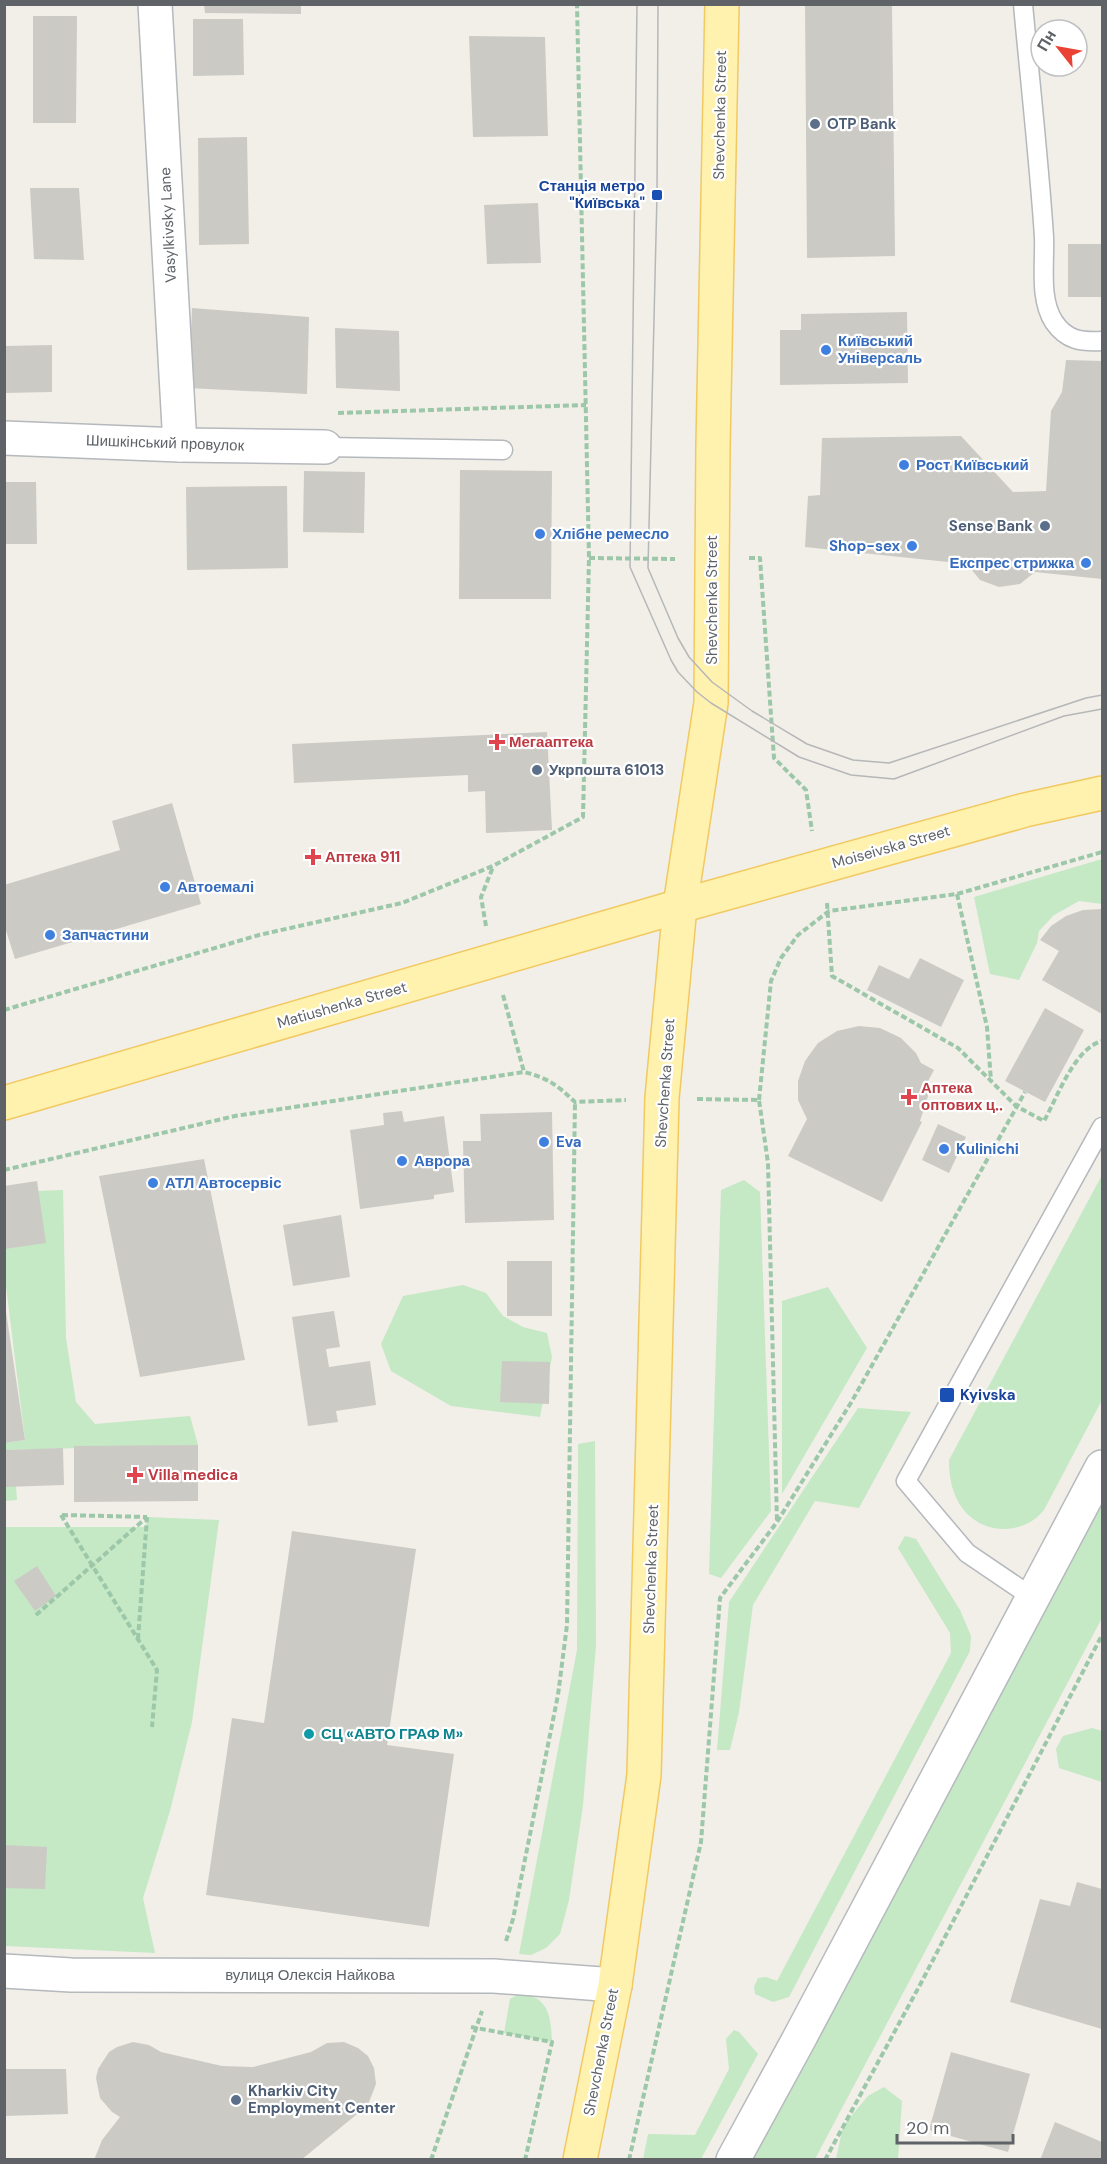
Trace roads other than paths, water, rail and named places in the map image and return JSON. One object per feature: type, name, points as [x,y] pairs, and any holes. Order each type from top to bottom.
[{"type":"main road","name":"Shevchenka Street","points":[[580,2160],[615,1985],[644,1775],[662,1098],[680,906],[711,703],[712,446],[722,4]]},
{"type":"main road","name":"Moiseivska Street","points":[[680,906],[1024,810],[1102,793]]},
{"type":"main road","name":"Matiushenka Street","points":[[4,1103],[680,906]]},
{"type":"street","name":"Vasylkivsky Lane","points":[[155,4],[180,445]]},
{"type":"street","name":"Шишкінський провулок","points":[[4,438],[180,445],[329,431]]},
{"type":"street","points":[[733,2160],[1102,1467]]},
{"type":"street","name":"вулиця Олексія Найкова","points":[[4,1971],[71,1975],[494,1976],[615,1985]]},
{"type":"lane","points":[[1023,4],[1044,237],[1045,297],[1048,311],[1066,334],[1079,342],[1102,341]]},
{"type":"lane","points":[[329,431],[503,450]]},
{"type":"lane","points":[[1032,1597],[967,1553],[906,1481],[1102,1127]]},
{"type":"tram line","points":[[637,4],[630,567],[678,672],[711,703],[799,757],[851,775],[894,779],[1064,716],[1102,709]]},
{"type":"tram line","points":[[658,4],[657,195],[648,568],[678,638],[689,657],[712,682],[752,711],[807,744],[853,760],[889,763],[1086,698],[1102,695]]},
{"type":"place","name":"OTP Bank","points":[[815,124]]},
{"type":"place","name":"Станція метро \"Київська\"","points":[[657,195]]},
{"type":"place","name":"Київський Універсаль","points":[[826,350]]},
{"type":"place","name":"Рост Київський","points":[[904,465]]},
{"type":"place","name":"Sense Bank","points":[[1045,526]]},
{"type":"place","name":"Хлібне ремесло","points":[[540,534]]},
{"type":"place","name":"Shop-sex","points":[[912,546]]},
{"type":"place","name":"Експрес стрижка","points":[[1086,563]]},
{"type":"place","name":"Мегааптека","points":[[497,742]]},
{"type":"place","name":"Укрпошта 61013","points":[[537,770]]},
{"type":"place","name":"Аптека 911","points":[[313,857]]},
{"type":"place","name":"Автоемалі","points":[[165,887]]},
{"type":"place","name":"Запчастини","points":[[50,935]]},
{"type":"place","name":"Аптека оптових ц‥","points":[[909,1097]]},
{"type":"place","name":"Eva","points":[[544,1142]]},
{"type":"place","name":"Kulinichi","points":[[944,1149]]},
{"type":"place","name":"Аврора","points":[[402,1161]]},
{"type":"place","name":"АТЛ Автосервіс","points":[[153,1183]]},
{"type":"place","name":"Kyivska","points":[[947,1395]]},
{"type":"place","name":"Villa medica","points":[[135,1475]]},
{"type":"place","name":"СЦ «АВТО ГРАФ М»","points":[[309,1734]]},
{"type":"place","name":"Kharkiv City Employment Center","points":[[236,2100]]}]
